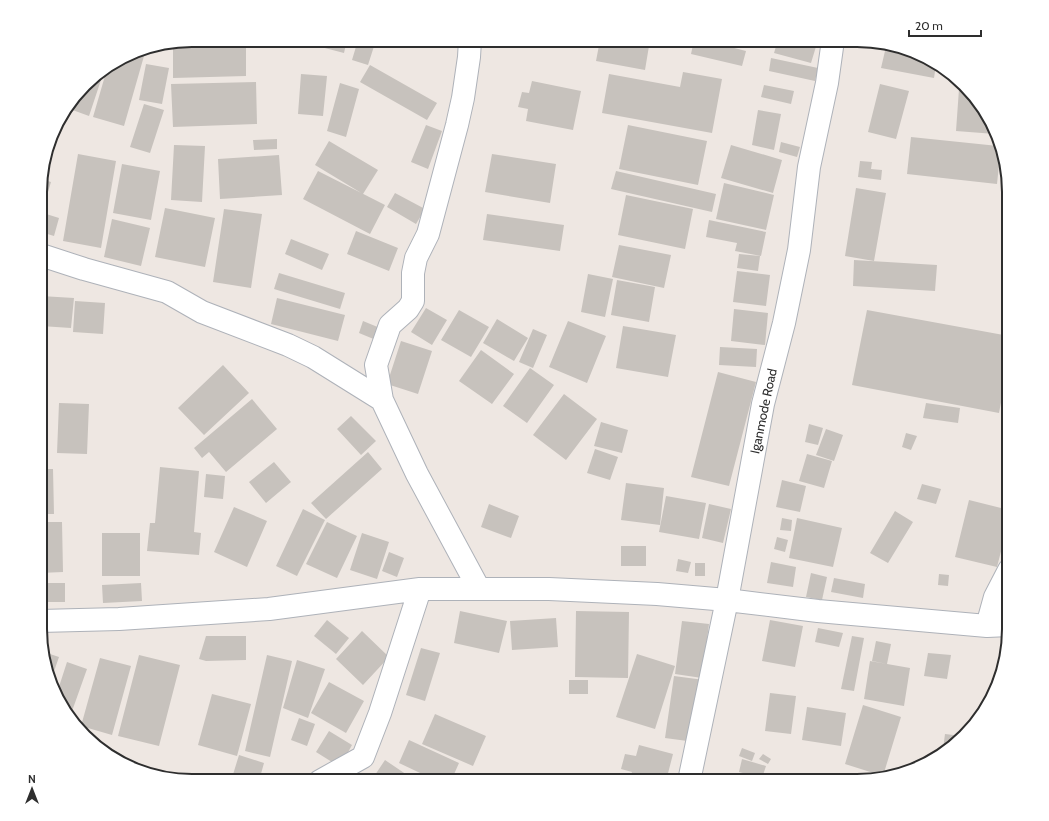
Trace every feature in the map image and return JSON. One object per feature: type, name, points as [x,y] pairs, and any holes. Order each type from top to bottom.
[{"type":"street","points":[[470,47],[463,98],[457,125],[428,234],[416,258],[413,274],[413,301],[408,309],[390,325],[376,365],[382,400],[417,474],[479,589]]},
{"type":"street","name":"Iganmode Road","points":[[690,774],[727,600],[763,404],[784,323],[799,250],[809,167],[827,83],[832,47]]},
{"type":"street","points":[[47,257],[167,292],[202,312],[288,345],[313,357],[382,400]]},
{"type":"street","points":[[347,379],[376,365]]},
{"type":"street","points":[[987,626],[995,597],[1002,584]]},
{"type":"street","points":[[333,774],[362,758],[380,713],[420,589]]},
{"type":"street","points":[[47,621],[119,619],[269,609],[420,589],[549,589],[657,594],[727,600],[818,611],[987,626],[1002,625]]},
{"type":"building","points":[[246,47],[246,76],[173,78],[173,48]]},
{"type":"building","points":[[321,47],[345,47],[344,53]]},
{"type":"building","points":[[356,47],[374,47],[368,65],[352,60]]},
{"type":"building","points":[[599,47],[649,47],[645,70],[596,61]]},
{"type":"building","points":[[692,47],[730,47],[746,51],[742,66],[691,54]]},
{"type":"building","points":[[776,47],[816,47],[811,63],[774,53]]},
{"type":"building","points":[[885,51],[912,58],[935,71],[934,78],[881,68]]},
{"type":"building","points":[[144,56],[124,126],[93,117],[105,76],[120,66]]},
{"type":"building","points":[[771,58],[818,68],[815,81],[769,71]]},
{"type":"building","points":[[146,64],[169,68],[162,104],[139,100]]},
{"type":"building","points":[[370,65],[437,103],[427,120],[360,82]]},
{"type":"building","points":[[683,72],[722,79],[712,133],[602,113],[609,74],[680,87]]},
{"type":"building","points":[[301,74],[327,76],[323,116],[298,114]]},
{"type":"building","points":[[101,79],[89,116],[73,110],[83,97]]},
{"type":"building","points":[[532,81],[581,91],[573,130],[526,121],[528,109],[518,107],[522,92],[529,93]]},
{"type":"building","points":[[256,82],[257,124],[173,127],[171,84]]},
{"type":"building","points":[[340,83],[359,89],[346,137],[327,131]]},
{"type":"building","points":[[880,84],[909,91],[896,139],[868,132]]},
{"type":"building","points":[[764,85],[794,91],[791,104],[761,97]]},
{"type":"building","points":[[959,90],[972,104],[983,120],[989,134],[956,131]]},
{"type":"building","points":[[144,104],[164,110],[150,153],[130,147]]},
{"type":"building","points":[[758,110],[781,114],[774,150],[752,145]]},
{"type":"building","points":[[426,125],[442,131],[428,169],[411,162]]},
{"type":"building","points":[[628,125],[707,141],[698,185],[619,169]]},
{"type":"building","points":[[911,137],[994,146],[999,164],[997,184],[907,174]]},
{"type":"building","points":[[277,139],[277,149],[254,150],[253,140]]},
{"type":"building","points":[[329,141],[378,170],[363,194],[315,165]]},
{"type":"building","points":[[781,142],[800,147],[797,157],[779,152]]},
{"type":"building","points":[[174,145],[205,146],[202,202],[171,200]]},
{"type":"building","points":[[731,145],[782,160],[773,193],[721,178]]},
{"type":"building","points":[[78,154],[116,161],[101,248],[63,241]]},
{"type":"building","points":[[492,154],[556,164],[550,203],[485,192]]},
{"type":"building","points":[[279,155],[282,195],[220,199],[218,159]]},
{"type":"building","points":[[860,161],[872,162],[871,169],[882,170],[881,180],[858,177]]},
{"type":"building","points":[[122,164],[160,171],[151,220],[113,213]]},
{"type":"building","points":[[318,171],[385,205],[370,234],[303,199]]},
{"type":"building","points":[[616,171],[716,194],[712,212],[611,189]]},
{"type":"building","points":[[47,181],[51,182],[47,195]]},
{"type":"building","points":[[724,183],[774,195],[766,230],[716,219]]},
{"type":"building","points":[[856,188],[886,193],[874,261],[845,256]]},
{"type":"building","points":[[395,193],[425,209],[416,224],[387,207]]},
{"type":"building","points":[[626,195],[693,209],[685,249],[618,235]]},
{"type":"building","points":[[165,208],[215,218],[205,267],[155,257]]},
{"type":"building","points":[[224,209],[262,214],[251,288],[213,282]]},
{"type":"building","points":[[47,214],[59,218],[54,236],[47,234]]},
{"type":"building","points":[[487,214],[564,225],[560,251],[483,240]]},
{"type":"building","points":[[112,219],[150,228],[141,266],[104,257]]},
{"type":"building","points":[[709,220],[766,232],[761,256],[735,251],[737,243],[706,237]]},
{"type":"building","points":[[356,231],[398,248],[389,271],[347,254]]},
{"type":"building","points":[[291,239],[329,254],[322,270],[285,254]]},
{"type":"building","points":[[619,245],[671,255],[664,288],[612,277]]},
{"type":"building","points":[[739,254],[760,256],[758,271],[737,268]]},
{"type":"building","points":[[854,260],[937,265],[935,291],[853,286]]},
{"type":"building","points":[[737,271],[770,275],[766,306],[733,302]]},
{"type":"building","points":[[279,273],[345,293],[340,309],[274,289]]},
{"type":"building","points":[[588,274],[613,279],[605,317],[581,312]]},
{"type":"building","points":[[617,280],[655,287],[649,322],[611,315]]},
{"type":"building","points":[[47,296],[74,298],[71,328],[47,326]]},
{"type":"building","points":[[277,298],[345,315],[338,341],[271,324]]},
{"type":"building","points":[[75,301],[105,303],[103,334],[73,332]]},
{"type":"building","points":[[426,308],[447,320],[432,345],[411,332]]},
{"type":"building","points":[[734,309],[768,313],[765,345],[731,341]]},
{"type":"building","points":[[459,310],[489,327],[471,357],[441,340]]},
{"type":"building","points":[[867,310],[1002,335],[1002,397],[999,413],[852,385]]},
{"type":"building","points":[[497,319],[528,338],[514,361],[483,343]]},
{"type":"building","points":[[363,321],[380,328],[376,340],[359,333]]},
{"type":"building","points":[[568,321],[606,336],[587,383],[549,367]]},
{"type":"building","points":[[623,326],[676,335],[668,377],[616,368]]},
{"type":"building","points":[[533,329],[547,335],[533,368],[519,362]]},
{"type":"building","points":[[401,341],[432,351],[418,394],[387,384]]},
{"type":"building","points":[[720,347],[757,349],[756,367],[719,365]]},
{"type":"building","points":[[481,350],[514,374],[492,404],[459,381]]},
{"type":"building","points":[[223,365],[249,393],[204,435],[178,408]]},
{"type":"building","points":[[530,368],[554,385],[527,423],[503,406]]},
{"type":"building","points":[[718,372],[756,382],[729,486],[691,477]]},
{"type":"building","points":[[564,394],[597,419],[566,460],[533,435]]},
{"type":"building","points":[[252,399],[277,429],[226,472],[209,452],[202,458],[194,448]]},
{"type":"building","points":[[59,403],[89,404],[87,454],[57,453]]},
{"type":"building","points":[[926,403],[960,408],[958,423],[923,418]]},
{"type":"building","points":[[351,416],[376,441],[361,455],[337,429]]},
{"type":"building","points":[[601,422],[628,430],[622,453],[594,446]]},
{"type":"building","points":[[809,424],[823,428],[818,445],[805,442]]},
{"type":"building","points":[[826,429],[843,435],[834,461],[816,455]]},
{"type":"building","points":[[906,433],[917,436],[911,450],[902,447]]},
{"type":"building","points":[[595,449],[618,457],[610,480],[587,473]]},
{"type":"building","points":[[368,452],[382,469],[326,519],[311,503]]},
{"type":"building","points":[[807,454],[832,461],[824,488],[799,481]]},
{"type":"building","points":[[274,462],[291,482],[266,503],[249,482]]},
{"type":"building","points":[[160,467],[199,471],[194,532],[201,533],[199,555],[147,551],[150,523],[155,523]]},
{"type":"building","points":[[47,469],[53,469],[54,514],[47,514]]},
{"type":"building","points":[[206,474],[225,476],[223,499],[204,497]]},
{"type":"building","points":[[782,480],[806,486],[800,512],[776,507]]},
{"type":"building","points":[[626,483],[664,488],[660,525],[621,520]]},
{"type":"building","points":[[922,484],[941,489],[936,504],[917,499]]},
{"type":"building","points":[[666,496],[706,503],[699,539],[659,532]]},
{"type":"building","points":[[969,500],[1002,508],[1002,547],[997,567],[955,557]]},
{"type":"building","points":[[489,504],[519,516],[511,538],[481,527]]},
{"type":"building","points":[[709,504],[731,509],[723,543],[702,538]]},
{"type":"building","points":[[234,507],[267,521],[247,567],[214,552]]},
{"type":"building","points":[[303,509],[325,520],[297,576],[276,566]]},
{"type":"building","points":[[895,511],[913,522],[888,563],[870,553]]},
{"type":"building","points":[[782,518],[792,520],[791,531],[780,530]]},
{"type":"building","points":[[797,518],[842,528],[833,567],[789,558]]},
{"type":"building","points":[[47,522],[62,522],[63,572],[47,573]]},
{"type":"building","points":[[327,522],[357,536],[337,578],[306,564]]},
{"type":"building","points":[[102,533],[140,533],[140,576],[102,576]]},
{"type":"building","points":[[362,533],[389,542],[377,579],[350,570]]},
{"type":"building","points":[[777,537],[788,540],[785,552],[774,549]]},
{"type":"building","points":[[621,546],[646,546],[646,566],[621,566]]},
{"type":"building","points":[[389,552],[404,558],[397,577],[382,571]]},
{"type":"building","points":[[678,559],[691,562],[688,573],[676,571]]},
{"type":"building","points":[[771,562],[796,567],[793,587],[767,583]]},
{"type":"building","points":[[695,563],[705,563],[705,576],[695,576]]},
{"type":"building","points":[[811,573],[827,577],[822,600],[806,597]]},
{"type":"building","points":[[939,574],[949,575],[948,586],[938,585]]},
{"type":"building","points":[[834,578],[865,584],[863,598],[831,592]]},
{"type":"building","points":[[47,583],[65,583],[65,602],[47,602]]},
{"type":"building","points":[[141,583],[142,601],[103,603],[102,585]]},
{"type":"building","points":[[460,611],[507,621],[499,653],[454,643]]},
{"type":"building","points":[[576,611],[629,612],[628,678],[575,677]]},
{"type":"building","points":[[556,618],[558,647],[512,650],[510,621]]},
{"type":"building","points":[[327,620],[349,638],[336,654],[314,636]]},
{"type":"building","points":[[770,620],[803,626],[795,667],[762,661]]},
{"type":"building","points":[[682,621],[709,624],[702,678],[675,674]]},
{"type":"building","points":[[818,628],[843,633],[839,647],[815,642]]},
{"type":"building","points":[[362,631],[389,657],[363,685],[336,659]]},
{"type":"building","points":[[206,636],[246,636],[246,660],[206,661],[199,659]]},
{"type":"building","points":[[852,636],[864,638],[854,691],[841,689]]},
{"type":"building","points":[[876,641],[891,644],[887,664],[872,661]]},
{"type":"building","points":[[421,648],[440,653],[425,701],[406,695]]},
{"type":"building","points":[[928,653],[951,655],[947,679],[924,676]]},
{"type":"building","points":[[49,654],[59,657],[54,672]]},
{"type":"building","points":[[637,654],[675,666],[655,729],[616,717]]},
{"type":"building","points":[[139,655],[180,665],[159,746],[118,736]]},
{"type":"building","points":[[267,655],[292,661],[270,757],[245,751]]},
{"type":"building","points":[[100,658],[131,666],[112,735],[87,728],[82,723]]},
{"type":"building","points":[[297,660],[325,669],[308,718],[283,708]]},
{"type":"building","points":[[870,661],[910,668],[904,706],[864,699]]},
{"type":"building","points":[[67,662],[87,669],[72,710],[66,701],[59,686]]},
{"type":"building","points":[[674,676],[704,680],[695,742],[665,738]]},
{"type":"building","points":[[569,680],[588,680],[588,694],[569,694]]},
{"type":"building","points":[[329,682],[364,701],[346,733],[311,713]]},
{"type":"building","points":[[770,693],[796,696],[791,734],[765,731]]},
{"type":"building","points":[[212,694],[251,704],[237,756],[198,745]]},
{"type":"building","points":[[863,705],[901,717],[884,771],[874,773],[845,764]]},
{"type":"building","points":[[807,707],[846,713],[841,746],[802,740]]},
{"type":"building","points":[[435,714],[486,736],[473,766],[422,744]]},
{"type":"building","points":[[299,718],[315,724],[307,746],[291,740]]},
{"type":"building","points":[[329,731],[352,745],[340,767],[316,752]]},
{"type":"building","points":[[945,734],[955,735],[952,738],[944,745]]},
{"type":"building","points":[[409,740],[459,763],[454,774],[422,774],[399,763]]},
{"type":"building","points":[[639,745],[673,754],[668,774],[631,774],[632,772],[621,769],[625,754],[636,756]]},
{"type":"building","points":[[742,748],[755,753],[752,761],[739,756]]},
{"type":"building","points":[[763,754],[771,759],[768,764],[759,759]]},
{"type":"building","points":[[239,755],[264,763],[261,774],[233,774]]},
{"type":"building","points":[[742,759],[766,766],[763,774],[747,774],[739,772]]},
{"type":"building","points":[[385,760],[406,774],[376,774]]}]
